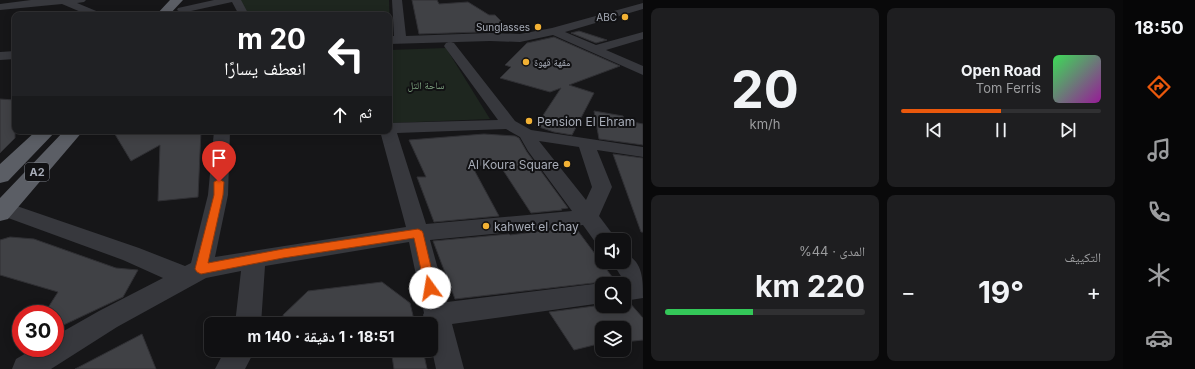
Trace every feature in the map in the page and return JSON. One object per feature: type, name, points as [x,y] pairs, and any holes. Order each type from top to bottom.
[{"type":"highway","points":[[169,12],[192,0]]},
{"type":"highway","name":"A2","points":[[0,176],[44,134]]},
{"type":"highway","name":"A2","points":[[2,211],[71,134]]},
{"type":"street","points":[[0,7],[31,2],[64,2],[81,0]]},
{"type":"street","points":[[179,8],[228,0]]},
{"type":"street","points":[[236,0],[242,12]]},
{"type":"street","points":[[397,0],[395,40],[490,37],[520,38]]},
{"type":"street","points":[[64,2],[89,12]]},
{"type":"street","points":[[392,48],[508,42],[554,31],[643,6]]},
{"type":"street","points":[[554,31],[643,71]]},
{"type":"street","points":[[596,49],[643,35]]},
{"type":"street","points":[[450,46],[509,124],[527,134],[643,152]]},
{"type":"street","points":[[0,56],[12,55]]},
{"type":"street","points":[[0,64],[12,63]]},
{"type":"street","points":[[392,128],[509,124]]},
{"type":"street","points":[[193,273],[218,195],[222,134]]},
{"type":"street","points":[[389,134],[418,233],[436,315],[450,369]]},
{"type":"street","points":[[527,134],[534,147],[600,233]]},
{"type":"street","points":[[586,144],[602,187],[588,218]]},
{"type":"street","points":[[2,211],[193,273]]},
{"type":"street","points":[[26,369],[108,319],[193,273],[254,259],[418,233],[588,218]]},
{"type":"street","points":[[249,317],[254,259]]},
{"type":"street","points":[[628,269],[643,288],[631,290]]},
{"type":"street","points":[[436,315],[595,295]]},
{"type":"street","points":[[230,369],[237,357]]},
{"type":"green space","points":[[238,0],[389,0],[389,12],[244,12]]},
{"type":"green space","name":"ساحة التل","points":[[446,48],[490,119],[392,123],[392,50]]},
{"type":"building","points":[[412,0],[437,0],[439,4],[468,2],[489,15],[495,15],[511,31],[419,34]]},
{"type":"building","points":[[579,31],[607,40],[596,43],[571,33]]},
{"type":"building","points":[[554,37],[620,66],[569,85],[594,93],[572,135],[554,132],[536,126],[561,88],[550,92],[500,78],[511,67],[505,65],[527,43]]},
{"type":"building","points":[[0,99],[12,100],[12,134],[15,134],[15,138],[0,153]]},
{"type":"building","points":[[594,111],[623,116],[624,120],[643,124],[643,145],[599,139]]},
{"type":"building","points":[[115,134],[201,134],[198,197],[158,201],[160,145],[131,161]]},
{"type":"building","points":[[484,134],[515,136],[519,138],[527,152],[568,208],[531,213],[499,164],[472,166],[499,216],[434,222],[417,177],[426,177],[409,140]]},
{"type":"building","points":[[613,154],[643,158],[643,232],[641,232]]},
{"type":"building","points":[[575,227],[595,254],[595,269],[606,269],[612,277],[595,277],[595,283],[455,299],[433,241],[510,235]]},
{"type":"building","points":[[10,237],[34,239],[116,268],[138,270],[123,297],[64,325],[64,305],[50,305],[58,292],[0,275],[0,240]]},
{"type":"building","points":[[382,282],[410,303],[413,317],[283,317],[283,315],[308,291]]},
{"type":"building","points":[[631,304],[643,318],[643,340],[631,341],[631,321],[595,321],[595,345],[574,350],[549,312],[595,306],[595,313],[631,313]]},
{"type":"building","points":[[142,334],[156,369],[75,369]]},
{"type":"building","points":[[392,357],[424,357],[427,369],[394,369]]},
{"type":"place","name":"ABC","points":[[625,17]]},
{"type":"place","name":"Sunglasses","points":[[538,27]]},
{"type":"place","name":"مقهة قهوة","points":[[526,62]]},
{"type":"place","name":"Pension El Ehram","points":[[529,121]]},
{"type":"place","name":"Al Koura Square","points":[[567,164]]},
{"type":"place","name":"kahwet el chay","points":[[486,226]]},
{"type":"route","points":[[219,182],[218,195],[201,269],[283,254],[418,233],[430,288]]}]
